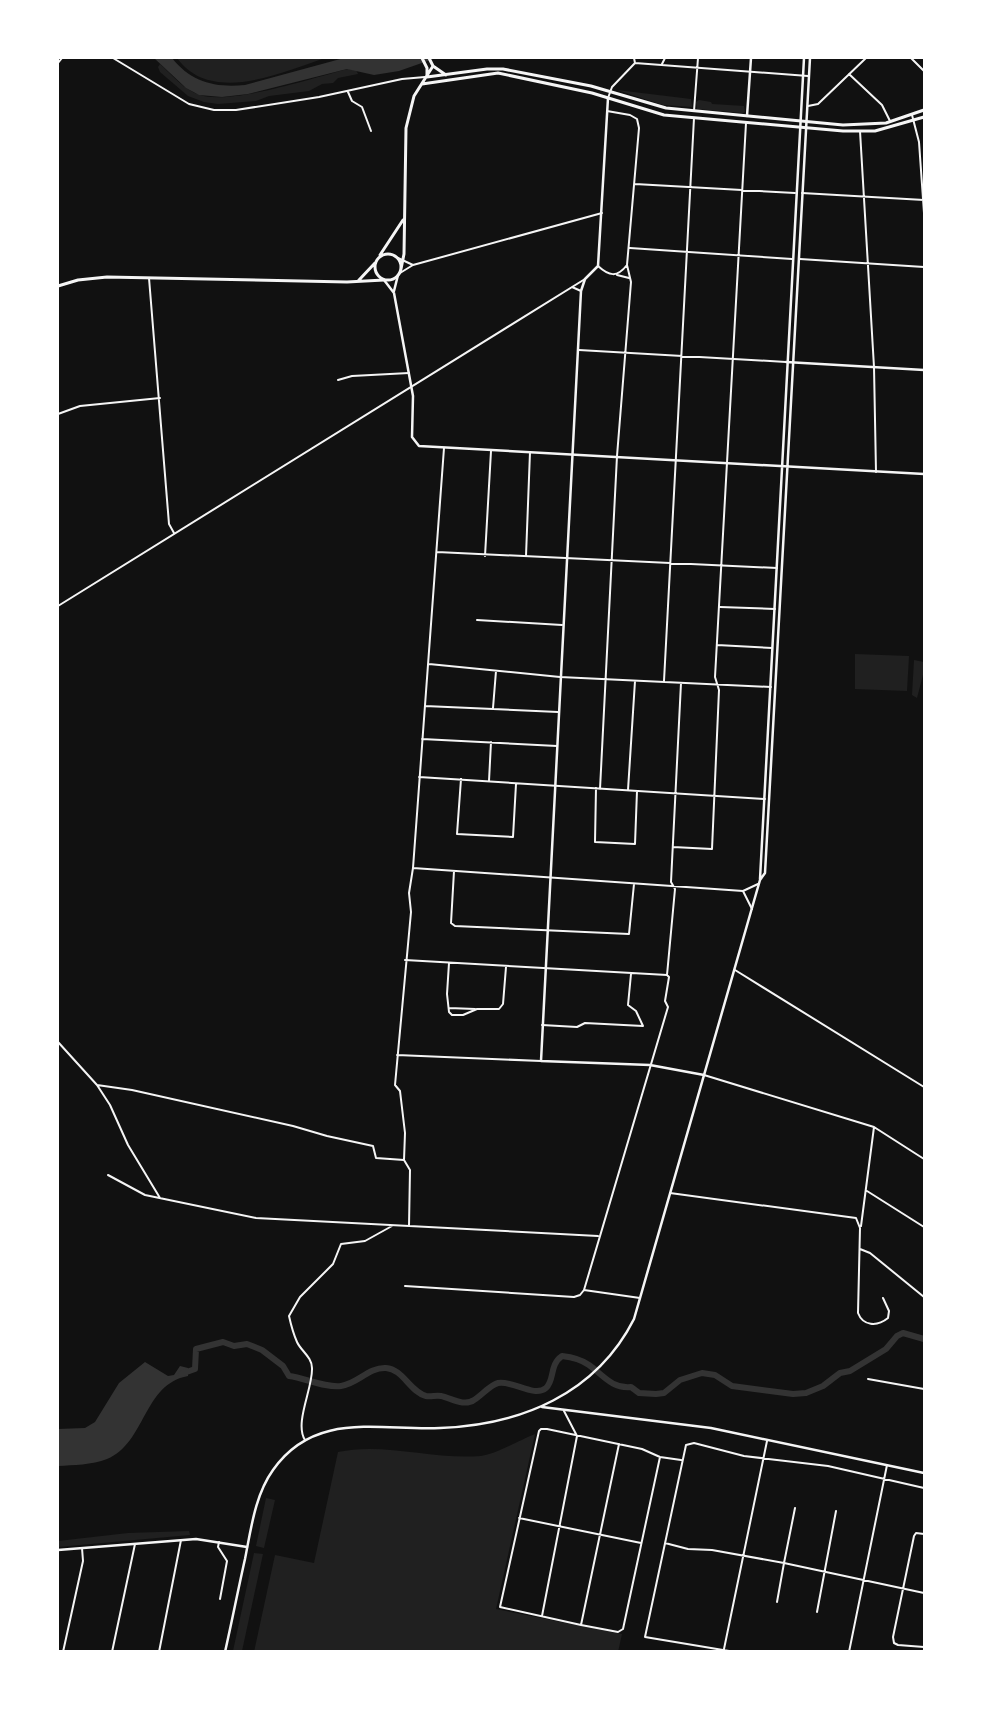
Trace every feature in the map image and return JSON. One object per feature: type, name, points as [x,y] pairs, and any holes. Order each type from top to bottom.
[{"type":"main road","points":[[422,58],[426,65],[427,77]]},
{"type":"main road","points":[[429,58],[432,64],[446,75]]},
{"type":"main road","points":[[747,116],[751,58]]},
{"type":"main road","points":[[760,882],[759,872],[771,687],[798,128],[804,58]]},
{"type":"main road","points":[[225,1652],[258,1502],[269,1476],[282,1459],[305,1440],[321,1433],[347,1427],[438,1428],[474,1426],[542,1407],[560,1398],[586,1379],[608,1358],[629,1328],[641,1298],[752,909],[760,882],[766,873],[802,176],[810,58]]},
{"type":"main road","points":[[432,64],[427,77],[414,96],[406,128],[404,261],[394,293],[411,386],[413,408],[411,431],[414,443],[424,447],[675,459],[924,474]]},
{"type":"main road","points":[[427,77],[487,68],[503,69],[610,92],[655,106],[799,122],[860,126],[890,122],[924,110]]},
{"type":"main road","points":[[422,84],[498,73],[608,98],[654,112],[694,118],[798,128],[860,131],[888,128],[924,117]]},
{"type":"main road","points":[[427,77],[440,82]]},
{"type":"main road","points":[[608,98],[598,266],[585,279],[581,291],[562,625],[541,1061],[650,1065],[704,1075]]},
{"type":"main road","points":[[797,175],[802,176]]},
{"type":"main road","points":[[358,280],[377,259],[404,218]]},
{"type":"main road","points":[[377,259],[390,254],[398,258],[400,272]]},
{"type":"main road","points":[[377,259],[377,274],[394,293]]},
{"type":"main road","points":[[58,286],[78,280],[107,277],[384,280],[393,279],[400,272]]},
{"type":"main road","points":[[786,362],[924,370]]},
{"type":"main road","points":[[759,872],[766,873]]},
{"type":"main road","points":[[542,1407],[564,1412],[711,1428],[924,1473]]},
{"type":"main road","points":[[58,1550],[196,1539],[247,1548]]},
{"type":"street","points":[[58,63],[62,58]]},
{"type":"street","points":[[113,58],[189,104],[214,110],[236,110],[348,92],[402,79],[427,77]]},
{"type":"street","points":[[634,58],[635,63]]},
{"type":"street","points":[[662,65],[665,58]]},
{"type":"street","points":[[694,111],[698,58]]},
{"type":"street","points":[[807,106],[818,104],[866,58]]},
{"type":"street","points":[[911,58],[924,71]]},
{"type":"street","points":[[635,63],[808,76]]},
{"type":"street","points":[[608,98],[610,92],[635,63]]},
{"type":"street","points":[[849,74],[882,105],[890,122]]},
{"type":"street","points":[[348,92],[352,101],[362,108],[371,131]]},
{"type":"street","points":[[600,789],[617,456],[630,278],[627,265],[635,184],[637,119],[630,115],[607,111]]},
{"type":"street","points":[[912,115],[919,142],[924,214]]},
{"type":"street","points":[[664,681],[694,118]]},
{"type":"street","points":[[673,847],[712,849],[719,690],[715,678],[746,123]]},
{"type":"street","points":[[860,131],[874,367],[876,472]]},
{"type":"street","points":[[635,184],[795,193]]},
{"type":"street","points":[[802,193],[924,200]]},
{"type":"street","points":[[400,272],[413,264],[602,213]]},
{"type":"street","points":[[630,248],[792,259]]},
{"type":"street","points":[[398,258],[413,264]]},
{"type":"street","points":[[798,259],[924,267]]},
{"type":"street","points":[[617,275],[627,265]]},
{"type":"street","points":[[598,266],[607,274],[630,278]]},
{"type":"street","points":[[148,278],[160,398],[169,524],[174,533]]},
{"type":"street","points":[[58,606],[585,279]]},
{"type":"street","points":[[569,288],[574,286],[581,291]]},
{"type":"street","points":[[578,350],[786,362]]},
{"type":"street","points":[[338,380],[352,376],[409,373]]},
{"type":"street","points":[[58,414],[80,406],[160,398]]},
{"type":"street","points":[[409,1226],[410,1170],[404,1160],[406,1147],[400,1091],[394,1085],[411,912],[410,881],[413,868],[444,448]]},
{"type":"street","points":[[485,556],[491,450]]},
{"type":"street","points":[[526,556],[530,452]]},
{"type":"street","points":[[437,552],[485,556],[526,556],[777,568]]},
{"type":"street","points":[[719,607],[775,610]]},
{"type":"street","points":[[476,620],[562,625]]},
{"type":"street","points":[[717,644],[773,648]]},
{"type":"street","points":[[428,664],[560,676],[771,687]]},
{"type":"street","points":[[494,708],[496,671]]},
{"type":"street","points":[[628,790],[635,680]]},
{"type":"street","points":[[405,1286],[574,1297],[580,1295],[584,1290],[598,1236],[668,1007],[665,1001],[673,930],[673,847],[681,682]]},
{"type":"street","points":[[425,706],[558,712]]},
{"type":"street","points":[[422,739],[557,746]]},
{"type":"street","points":[[489,781],[491,742]]},
{"type":"street","points":[[419,777],[765,799]]},
{"type":"street","points":[[461,780],[457,834],[513,837],[516,784]]},
{"type":"street","points":[[596,788],[595,842],[635,844],[637,791]]},
{"type":"street","points":[[413,868],[743,891],[760,882]]},
{"type":"street","points":[[454,871],[452,925],[547,932],[630,934],[634,884]]},
{"type":"street","points":[[743,891],[752,909]]},
{"type":"street","points":[[405,960],[667,975]]},
{"type":"street","points":[[449,963],[449,1008],[452,1015],[464,1015],[477,1009]]},
{"type":"street","points":[[449,1008],[500,1008],[503,1004],[506,966]]},
{"type":"street","points":[[735,970],[924,1087]]},
{"type":"street","points":[[542,1025],[577,1027],[585,1023],[643,1026],[636,1011],[628,1005],[631,974]]},
{"type":"street","points":[[58,1042],[97,1085],[110,1105],[128,1145],[160,1198]]},
{"type":"street","points":[[397,1055],[541,1061]]},
{"type":"street","points":[[704,1075],[874,1127],[924,1159]]},
{"type":"street","points":[[97,1085],[132,1090],[293,1126],[373,1146],[376,1158],[404,1160]]},
{"type":"street","points":[[860,1228],[867,1191],[874,1127]]},
{"type":"street","points":[[108,1175],[145,1195],[256,1218],[598,1236]]},
{"type":"street","points":[[867,1191],[924,1227]]},
{"type":"street","points":[[670,1193],[852,1216],[859,1221],[860,1228],[858,1312],[862,1320],[876,1324],[888,1318],[889,1311],[882,1298]]},
{"type":"street","points":[[305,1440],[302,1433],[312,1372],[311,1361],[297,1343],[289,1316],[300,1297],[333,1264],[341,1244],[365,1241],[392,1226]]},
{"type":"street","points":[[860,1249],[870,1253],[924,1297]]},
{"type":"street","points":[[584,1290],[641,1298]]},
{"type":"street","points":[[868,1379],[924,1389]]},
{"type":"street","points":[[542,1616],[577,1436],[564,1412]]},
{"type":"street","points":[[660,1456],[650,1496],[649,1515],[641,1543],[623,1629],[618,1632],[500,1607],[539,1432],[547,1428],[652,1451],[660,1456],[681,1460]]},
{"type":"street","points":[[724,1649],[768,1440]]},
{"type":"street","points":[[735,1652],[645,1637],[684,1447],[690,1443],[764,1458],[828,1466],[924,1488]]},
{"type":"street","points":[[581,1625],[619,1444]]},
{"type":"street","points":[[849,1652],[862,1580],[887,1465]]},
{"type":"street","points":[[777,1602],[796,1508]]},
{"type":"street","points":[[817,1612],[836,1511]]},
{"type":"street","points":[[519,1518],[641,1543]]},
{"type":"street","points":[[924,1534],[916,1533],[914,1536],[893,1641],[898,1645],[924,1647]]},
{"type":"street","points":[[159,1652],[181,1540]]},
{"type":"street","points":[[219,1542],[218,1547],[227,1561],[220,1599]]},
{"type":"street","points":[[664,1543],[688,1549],[706,1549],[784,1563],[924,1593]]},
{"type":"street","points":[[112,1652],[134,1544]]},
{"type":"street","points":[[63,1652],[83,1561],[82,1548]]},
{"type":"shaded area","points":[[154,58],[172,58],[187,73],[204,82],[234,86],[245,85],[344,58],[436,58],[399,71],[374,75],[347,69],[248,94],[222,97],[199,95],[186,88]]},
{"type":"shaded area","points":[[177,58],[325,58],[267,77],[227,83],[208,80],[191,72]]},
{"type":"shaded area","points":[[160,64],[189,90],[200,95],[214,97],[251,94],[348,69],[356,70],[358,74],[338,78],[333,83],[322,84],[309,91],[269,96],[256,101],[218,104],[204,102],[188,96],[160,72],[158,67]]},
{"type":"shaded area","points":[[617,90],[691,99],[692,107],[663,105]]},
{"type":"shaded area","points":[[699,100],[711,102],[712,104],[744,106],[745,112],[697,109],[696,102]]},
{"type":"shaded area","points":[[855,654],[909,656],[907,691],[855,689]]},
{"type":"shaded area","points":[[914,660],[924,662],[924,671],[917,698],[912,695]]},
{"type":"shaded area","points":[[145,1362],[168,1376],[174,1375],[180,1366],[188,1368],[188,1376],[173,1381],[162,1390],[130,1440],[120,1451],[107,1459],[95,1462],[58,1466],[58,1429],[85,1428],[95,1422],[119,1383]]},
{"type":"shaded area","points":[[535,1434],[496,1609],[622,1634],[618,1652],[254,1652],[275,1555],[314,1563],[338,1452],[355,1449],[373,1449],[445,1456],[481,1456],[501,1450]]},
{"type":"shaded area","points":[[266,1498],[275,1500],[264,1548],[256,1546]]},
{"type":"shaded area","points":[[189,1531],[190,1535],[58,1547],[58,1541],[128,1533]]},
{"type":"shaded area","points":[[254,1553],[263,1554],[242,1651],[233,1651]]},
{"type":"waterway","points":[[181,1374],[195,1369],[196,1349],[223,1342],[234,1346],[247,1344],[262,1350],[283,1366],[289,1376],[328,1386],[347,1385],[374,1370],[386,1368],[397,1372],[420,1394],[441,1396],[466,1403],[474,1400],[498,1383],[541,1391],[549,1385],[555,1364],[562,1356],[583,1362],[613,1384],[631,1387],[639,1393],[664,1393],[680,1380],[702,1373],[715,1375],[732,1386],[793,1394],[806,1393],[823,1386],[840,1373],[850,1371],[886,1349],[897,1336],[903,1333],[924,1339]]}]
